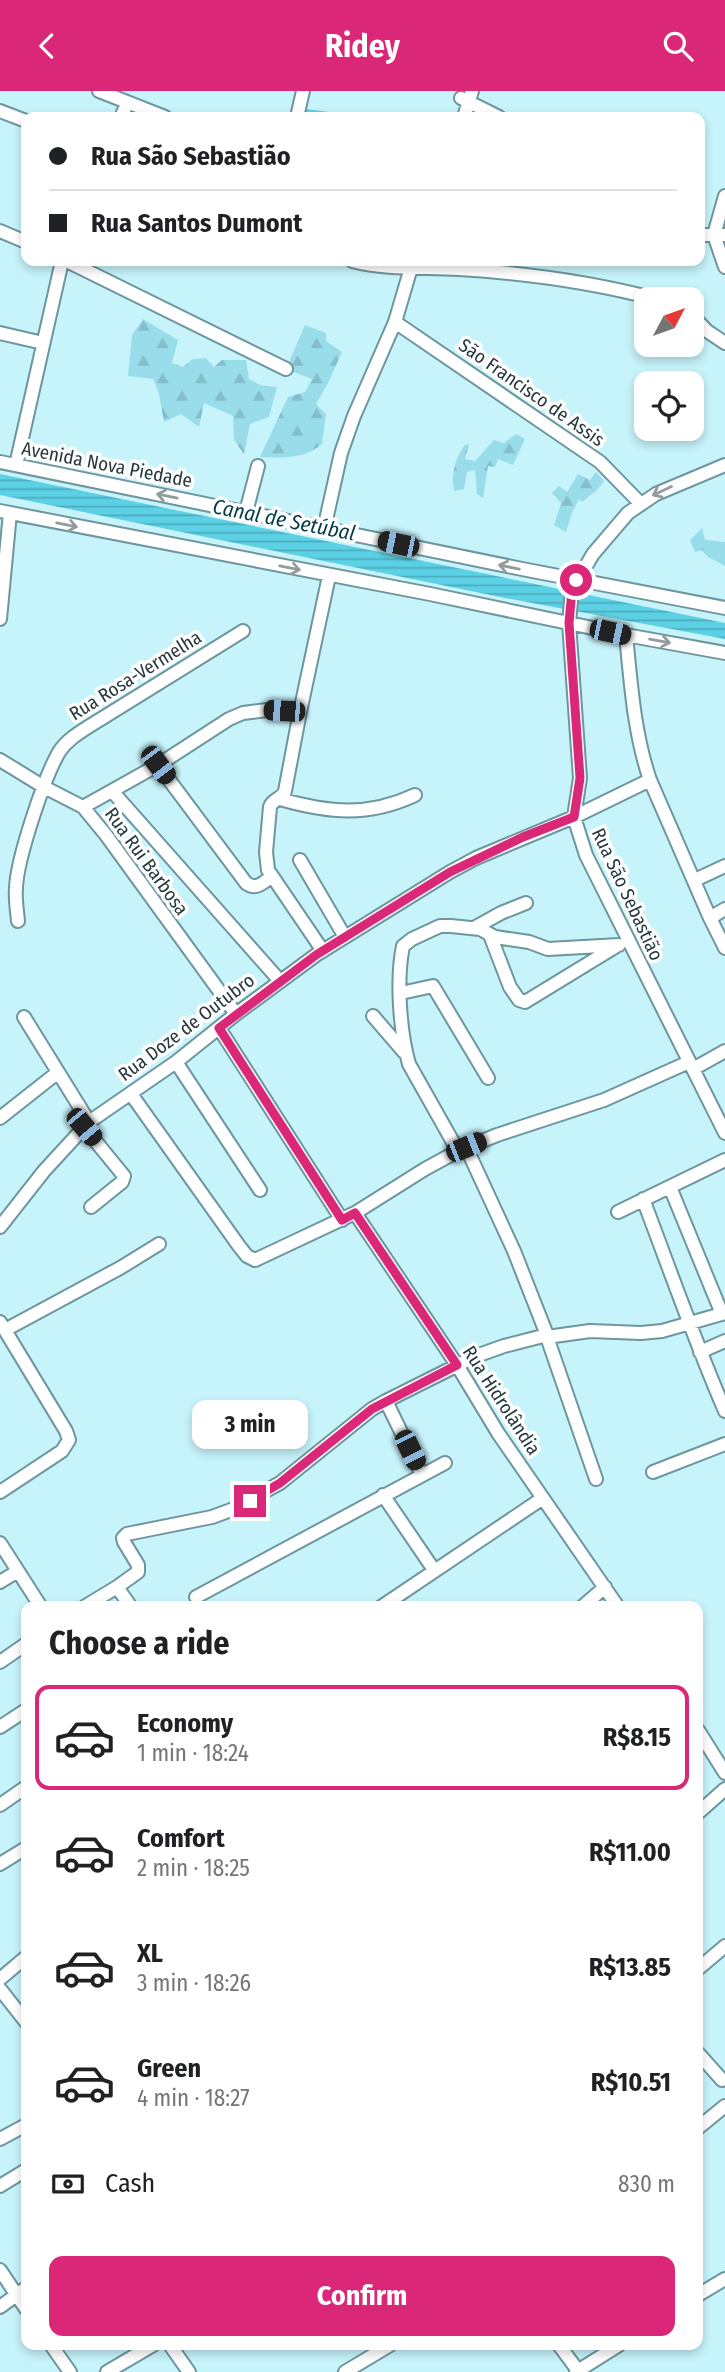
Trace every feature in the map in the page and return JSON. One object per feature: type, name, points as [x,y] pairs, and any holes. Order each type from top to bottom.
[{"type":"street","points":[[99,91],[150,112]]},
{"type":"street","points":[[298,112],[303,91]]},
{"type":"street","points":[[467,97],[491,112]]},
{"type":"street","points":[[123,112],[127,104]]},
{"type":"street","points":[[0,111],[21,119]]},
{"type":"street","points":[[725,196],[720,235],[725,267]]},
{"type":"street","points":[[0,230],[21,240]]},
{"type":"street","points":[[16,465],[63,266]]},
{"type":"street","points":[[74,266],[286,369]]},
{"type":"street","points":[[324,529],[341,453],[395,321],[411,266]]},
{"type":"street","points":[[431,266],[562,280],[634,295]]},
{"type":"street","name":"São Francisco de Assis","points":[[395,321],[600,462],[640,503]]},
{"type":"street","points":[[704,328],[725,343]]},
{"type":"street","points":[[0,333],[43,343]]},
{"type":"street","name":"Avenida Nova Piedade","points":[[0,462],[246,512],[574,585],[725,608]]},
{"type":"street","points":[[574,585],[610,533],[640,503],[725,465]]},
{"type":"street","points":[[246,512],[258,466]]},
{"type":"street","points":[[0,619],[5,512],[329,576],[569,617],[626,635],[725,653]]},
{"type":"street","points":[[280,799],[285,791],[329,576]]},
{"type":"street","name":"Rua São Sebastião","points":[[574,585],[569,617],[580,778],[574,817],[586,855],[624,943],[725,1133]]},
{"type":"street","name":"Rua Rosa-Vermelha","points":[[18,921],[16,886],[22,859],[44,787],[59,753],[73,737],[243,631]]},
{"type":"street","points":[[626,635],[635,723],[650,780],[725,948]]},
{"type":"street","points":[[83,807],[158,765],[229,719],[243,713],[267,710],[300,712]]},
{"type":"street","name":"Rua Rui Barbosa","points":[[0,760],[83,807],[236,1014]]},
{"type":"street","points":[[158,765],[246,883],[256,887],[272,876]]},
{"type":"street","name":"Rua Doze de Outubro","points":[[0,1227],[44,1171],[87,1124],[176,1062],[236,1014],[323,951],[458,867],[574,817],[650,780]]},
{"type":"street","points":[[112,791],[280,981]]},
{"type":"street","points":[[323,951],[268,870],[266,863],[270,807],[273,801],[280,799],[317,808],[364,810],[381,808],[415,795]]},
{"type":"street","points":[[300,860],[345,937]]},
{"type":"street","points":[[695,880],[725,866]]},
{"type":"street","points":[[474,928],[526,903]]},
{"type":"street","points":[[710,918],[725,909]]},
{"type":"street","points":[[596,1479],[547,1336],[514,1251],[462,1149],[414,1074],[407,1055],[401,1036],[402,946],[440,926],[474,928],[490,935],[529,942],[548,950],[624,943]]},
{"type":"street","points":[[490,935],[516,997],[522,1002],[529,1001],[624,943]]},
{"type":"street","points":[[401,993],[433,986],[488,1078]]},
{"type":"street","points":[[373,1016],[407,1055]]},
{"type":"street","points":[[24,1017],[87,1124],[124,1175],[122,1182],[91,1207]]},
{"type":"street","points":[[219,1028],[342,1220]]},
{"type":"street","points":[[131,1094],[247,1257],[259,1260],[355,1213],[462,1149],[604,1100],[725,1051]]},
{"type":"street","points":[[176,1062],[260,1190]]},
{"type":"street","points":[[0,1118],[57,1073]]},
{"type":"street","points":[[618,1212],[725,1160]]},
{"type":"street","points":[[94,1601],[136,1575],[139,1569],[124,1542],[124,1536],[132,1532],[212,1517],[250,1501],[280,1483],[372,1409],[457,1365],[504,1346],[547,1336],[590,1331],[662,1331],[723,1314],[670,1187]]},
{"type":"street","points":[[643,1199],[725,1411]]},
{"type":"street","name":"Rua Hidrolândia","points":[[355,1213],[614,1601]]},
{"type":"street","points":[[0,1492],[62,1451],[69,1440],[3,1326],[120,1268],[159,1244]]},
{"type":"street","points":[[700,1352],[725,1341]]},
{"type":"street","points":[[386,1401],[422,1475]]},
{"type":"street","points":[[653,1472],[725,1444]]},
{"type":"street","points":[[196,1597],[445,1463]]},
{"type":"street","points":[[383,1495],[434,1570]]},
{"type":"street","points":[[390,1601],[543,1498]]},
{"type":"street","points":[[0,1543],[37,1601]]},
{"type":"street","points":[[0,1582],[18,1571]]},
{"type":"street","points":[[117,1587],[127,1601]]},
{"type":"street","points":[[589,1601],[605,1587]]},
{"type":"street","points":[[0,1663],[21,1648]]},
{"type":"street","points":[[0,1727],[21,1713]]},
{"type":"street","points":[[703,1738],[725,1773]]},
{"type":"street","points":[[703,1809],[725,1789]]},
{"type":"street","points":[[0,1805],[21,1790]]},
{"type":"street","points":[[0,1864],[21,1851]]},
{"type":"street","points":[[703,1965],[725,1946]]},
{"type":"street","points":[[0,1979],[21,1961]]},
{"type":"street","points":[[0,1990],[21,2016]]},
{"type":"street","points":[[703,2059],[722,2080]]},
{"type":"street","points":[[703,2124],[725,2106]]},
{"type":"street","points":[[0,2140],[21,2128]]},
{"type":"street","points":[[0,2186],[21,2173]]},
{"type":"street","points":[[0,2270],[21,2292],[0,2307]]},
{"type":"street","points":[[703,2292],[725,2279]]},
{"type":"street","points":[[55,2350],[70,2372]]},
{"type":"street","points":[[107,2372],[144,2350]]},
{"type":"street","points":[[174,2350],[189,2372]]},
{"type":"street","points":[[345,2372],[382,2350]]},
{"type":"street","points":[[562,2350],[577,2372],[611,2350]]},
{"type":"green space","points":[[143,319],[178,340],[172,363],[183,367],[193,359],[206,358],[214,367],[222,360],[246,360],[249,379],[260,385],[277,387],[269,417],[250,424],[244,454],[234,440],[233,416],[204,403],[199,427],[181,414],[164,422],[153,379],[128,376],[132,335]]},
{"type":"green space","points":[[305,325],[326,333],[326,341],[342,352],[316,404],[326,414],[322,444],[301,455],[260,457],[288,397],[305,392],[312,379],[286,369]]},
{"type":"green space","points":[[516,434],[525,439],[513,465],[498,459],[495,467],[488,466],[483,498],[477,494],[475,470],[467,472],[464,489],[454,491],[455,467],[465,445],[469,444],[465,459],[475,461],[494,440],[504,443]]},
{"type":"green space","points":[[596,472],[604,481],[582,502],[579,499],[566,532],[554,525],[561,503],[552,493],[559,486],[567,492],[578,474],[590,480]]},
{"type":"green space","points":[[702,528],[705,540],[725,542],[725,566],[708,557],[702,550],[695,552],[690,540]]},
{"type":"shaded area","points":[[0,474],[725,623],[725,639],[505,598],[0,495]]},
{"type":"waterway","points":[[302,101],[300,109],[303,112]]},
{"type":"route","points":[[250,1501],[280,1483],[372,1409],[457,1365],[355,1213],[342,1220],[219,1028],[316,955],[450,872],[523,837],[574,817],[580,778],[569,623],[572,590],[576,580]]},
{"type":"water label","name":"Canal de Setúbal","points":[[284,520]]}]
